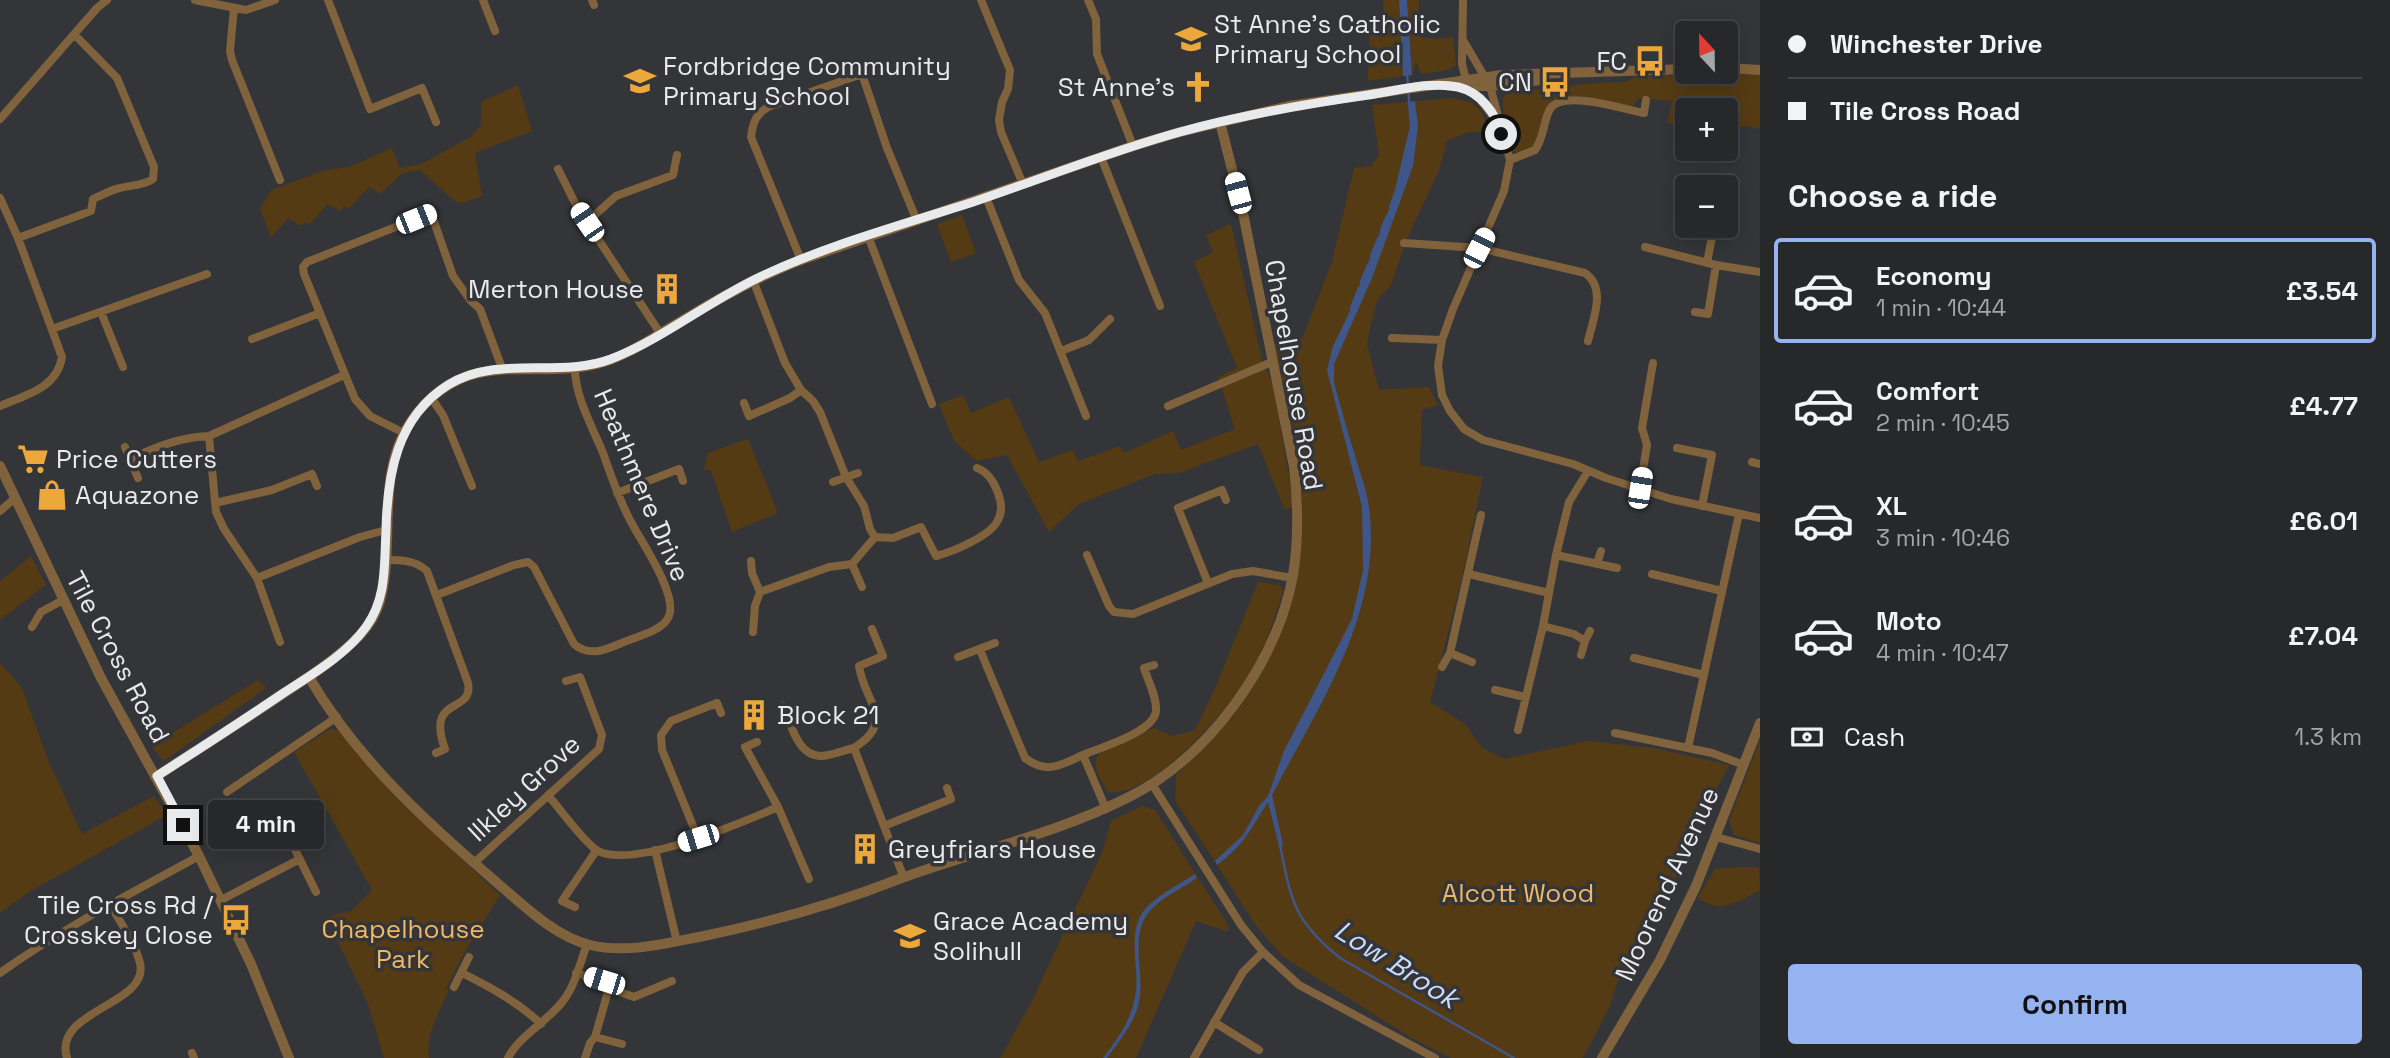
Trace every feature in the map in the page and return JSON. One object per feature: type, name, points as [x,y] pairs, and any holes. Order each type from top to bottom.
[{"type":"street","points":[[0,119],[107,0]]},
{"type":"street","points":[[195,0],[246,10],[275,0]]},
{"type":"street","points":[[328,0],[370,108],[422,88],[436,122]]},
{"type":"street","points":[[483,0],[495,31]]},
{"type":"street","points":[[981,0],[1010,70],[1008,89],[1002,102],[999,120],[1001,132],[1023,184]]},
{"type":"street","points":[[1088,0],[1096,19],[1097,54],[1133,146]]},
{"type":"street","points":[[1462,0],[1463,84]]},
{"type":"street","points":[[234,8],[230,51],[232,60],[281,180]]},
{"type":"street","points":[[18,238],[91,211],[93,199],[153,179],[154,167],[117,78],[74,34]]},
{"type":"street","points":[[1463,40],[1488,81],[1510,160],[1504,191],[1442,340],[1438,366],[1442,395],[1450,411],[1464,429],[1483,440],[1573,464],[1671,499],[1760,518]]},
{"type":"street","points":[[157,776],[309,677],[346,648],[367,626],[381,598],[391,475],[404,433],[418,412],[449,384],[464,377],[502,368],[575,366],[606,361],[753,280],[801,260],[1133,146],[1220,122],[1289,106],[1436,85],[1602,72],[1675,69]]},
{"type":"street","points":[[1738,69],[1760,70]]},
{"type":"street","points":[[801,260],[751,137],[753,122],[761,111],[768,107],[862,74],[887,148],[917,220]]},
{"type":"street","points":[[1463,84],[1477,87],[1488,81]]},
{"type":"street","points":[[1463,84],[1475,93],[1499,125]]},
{"type":"street","points":[[1510,160],[1535,150],[1547,116],[1557,102],[1567,99],[1580,100],[1644,113],[1646,100]]},
{"type":"street","name":"Chapelhouse Road","points":[[309,677],[367,757],[398,792],[535,915],[570,937],[587,944],[622,948],[677,942],[789,916],[862,894],[1106,808],[1152,784],[1213,732],[1251,680],[1271,642],[1292,578],[1296,548],[1297,493],[1294,467],[1243,213],[1220,122]]},
{"type":"street","points":[[587,222],[616,196],[673,175],[677,155]]},
{"type":"street","points":[[1101,158],[1160,306]]},
{"type":"street","points":[[558,169],[577,208],[660,333]]},
{"type":"street","points":[[986,197],[1019,280],[1045,313],[1086,416]]},
{"type":"street","points":[[0,406],[37,390],[55,377],[62,357],[18,238],[1,203]]},
{"type":"street","points":[[404,433],[370,416],[355,399],[304,274],[303,267],[307,262],[431,213],[453,276],[480,309],[502,368]]},
{"type":"street","points":[[868,236],[932,404]]},
{"type":"street","points":[[1695,312],[1708,314],[1715,238]]},
{"type":"street","points":[[1404,243],[1479,248],[1585,273],[1593,278],[1597,294],[1588,341]]},
{"type":"street","points":[[1644,247],[1712,264],[1760,272]]},
{"type":"street","points":[[52,329],[207,274]]},
{"type":"street","points":[[753,280],[785,363],[801,390],[820,412],[846,477],[864,506],[875,537]]},
{"type":"street","points":[[101,312],[123,367]]},
{"type":"street","points":[[252,339],[320,313]]},
{"type":"street","points":[[1061,351],[1089,340],[1110,319]]},
{"type":"street","points":[[1392,338],[1442,340]]},
{"type":"street","points":[[1168,406],[1272,362]]},
{"type":"street","points":[[1640,488],[1647,445],[1642,428],[1653,363]]},
{"type":"street","name":"Heathmere Drive","points":[[437,595],[528,562],[534,567],[574,644],[582,650],[599,652],[664,624],[671,608],[666,589],[617,493],[577,387],[575,366]]},
{"type":"street","points":[[130,459],[164,444],[209,436],[344,374]]},
{"type":"street","points":[[744,404],[749,416],[790,398],[801,390]]},
{"type":"street","points":[[432,399],[443,415],[472,486]]},
{"type":"street","points":[[209,436],[215,503],[224,530],[257,578],[280,642]]},
{"type":"street","points":[[125,447],[138,478]]},
{"type":"street","points":[[1678,448],[1712,455],[1702,506]]},
{"type":"street","points":[[875,537],[893,538],[921,527],[936,556],[961,547],[990,530],[998,520],[1002,508],[1000,497],[994,483],[982,470],[976,468]]},
{"type":"street","points":[[617,493],[679,469],[683,481]]},
{"type":"street","points":[[1518,730],[1569,502],[1588,471]]},
{"type":"street","name":"Tile Cross Road","points":[[1,472],[101,678],[200,856],[251,964],[289,1058]]},
{"type":"street","points":[[833,482],[858,472]]},
{"type":"street","points":[[215,503],[272,491],[312,474],[317,486]]},
{"type":"street","points":[[1208,583],[1178,508],[1222,490],[1226,500]]},
{"type":"street","points":[[0,511],[15,498]]},
{"type":"street","points":[[1688,748],[1739,514]]},
{"type":"street","points":[[1442,667],[1450,653],[1481,515]]},
{"type":"street","points":[[257,578],[360,537],[386,530]]},
{"type":"street","points":[[760,592],[829,567],[852,564],[875,537]]},
{"type":"street","points":[[1597,564],[1601,551]]},
{"type":"street","points":[[1087,555],[1103,595],[1114,612],[1133,614],[1233,574],[1253,571],[1292,578]]},
{"type":"street","points":[[1556,555],[1617,568]]},
{"type":"street","points":[[386,560],[407,561],[427,571],[470,689],[466,698],[451,707],[440,721],[438,726],[445,749],[436,753]]},
{"type":"street","points":[[751,561],[752,573],[760,592],[755,606],[753,632]]},
{"type":"street","points":[[852,564],[862,587]]},
{"type":"street","points":[[1469,574],[1549,593]]},
{"type":"street","points":[[1652,574],[1723,591]]},
{"type":"street","points":[[32,627],[41,612],[63,600]]},
{"type":"street","points":[[1543,626],[1574,634],[1585,641]]},
{"type":"street","points":[[783,706],[800,745],[812,754],[822,756],[854,748],[870,738],[875,728],[876,713],[860,677],[859,666],[883,656],[872,629]]},
{"type":"street","points":[[1581,655],[1591,631]]},
{"type":"street","points":[[958,657],[995,643]]},
{"type":"street","points":[[980,649],[1025,758],[1041,768],[1049,768],[1083,755],[1145,728],[1153,720],[1155,701],[1144,668],[1154,664]]},
{"type":"street","points":[[1450,653],[1472,662]]},
{"type":"street","points":[[1634,657],[1704,675]]},
{"type":"street","name":"Ilkley Grove","points":[[474,863],[599,748],[602,735],[580,677],[566,681]]},
{"type":"street","points":[[1495,690],[1525,697]]},
{"type":"street","points":[[698,838],[662,750],[660,735],[671,721],[717,703],[722,713]]},
{"type":"street","points":[[227,792],[337,717]]},
{"type":"street","name":"Moorend Avenue","points":[[1602,1058],[1660,960],[1696,886],[1760,723]]},
{"type":"street","points":[[1615,733],[1712,753],[1744,765]]},
{"type":"street","points":[[757,741],[745,747],[778,807],[809,879]]},
{"type":"street","points":[[854,748],[904,878]]},
{"type":"street","points":[[1083,755],[1106,808]]},
{"type":"street","points":[[1152,784],[1241,925],[1263,953],[1299,985],[1435,1058]]},
{"type":"street","points":[[884,826],[951,799],[947,789]]},
{"type":"street","points":[[548,795],[596,851],[620,856],[698,838],[778,807]]},
{"type":"street","points":[[275,809],[316,892]]},
{"type":"street","points":[[1716,837],[1760,849]]},
{"type":"street","points":[[655,850],[677,942]]},
{"type":"street","points":[[575,907],[562,901],[596,851]]},
{"type":"street","points":[[0,973],[110,904],[200,856]]},
{"type":"street","points":[[221,900],[300,859]]},
{"type":"street","points":[[67,1058],[65,1042],[71,1030],[131,988],[139,978],[141,964],[110,904]]},
{"type":"street","points":[[508,1058],[514,1048],[565,999],[587,944]]},
{"type":"street","points":[[1194,1058],[1243,972],[1263,953]]},
{"type":"street","points":[[454,988],[469,957]]},
{"type":"street","points":[[462,973],[528,1011],[541,1024]]},
{"type":"street","points":[[576,973],[604,981],[609,988],[635,997],[652,994],[672,981]]},
{"type":"street","points":[[585,1058],[595,1037],[609,988]]},
{"type":"street","points":[[1214,1022],[1259,1050]]},
{"type":"street","points":[[595,1037],[622,1044]]},
{"type":"green space","points":[[1383,0],[1399,0],[1403,76],[1368,81],[1370,22],[1384,19]]},
{"type":"green space","points":[[1407,0],[1419,0],[1421,37],[1453,37],[1456,65],[1447,70],[1421,74],[1416,62],[1412,75]]},
{"type":"green space","points":[[1675,75],[1675,84],[1738,84],[1738,75],[1760,75],[1760,129],[1738,127],[1738,98],[1675,98],[1675,124],[1667,123],[1672,101],[1639,98],[1629,107],[1573,96],[1554,102],[1547,109],[1531,151],[1513,151],[1503,110],[1503,97],[1508,92],[1625,82],[1635,77]]},
{"type":"green space","points":[[518,85],[532,131],[475,153],[482,196],[462,203],[453,200],[420,170],[402,173],[380,194],[369,187],[349,209],[344,206],[340,211],[328,204],[309,225],[306,222],[300,226],[288,218],[271,238],[260,209],[271,190],[325,170],[349,167],[392,148],[400,168],[421,164],[472,136],[481,124],[481,102]]},
{"type":"green space","name":"Alcott Wood","points":[[1454,98],[1478,107],[1489,131],[1465,133],[1447,141],[1439,170],[1406,241],[1391,285],[1378,299],[1367,344],[1379,390],[1429,387],[1438,405],[1422,410],[1420,465],[1483,477],[1462,578],[1430,702],[1465,724],[1482,748],[1504,759],[1588,741],[1654,748],[1729,765],[1707,807],[1690,858],[1664,894],[1643,948],[1616,985],[1610,1006],[1583,1058],[1451,1058],[1410,1037],[1282,956],[1255,924],[1175,800],[1176,775],[1236,711],[1267,662],[1279,635],[1296,580],[1302,494],[1294,435],[1274,344],[1303,337],[1332,262],[1354,168],[1371,166],[1379,155],[1372,105]]},
{"type":"green space","points":[[962,215],[976,253],[951,262],[937,224]]},
{"type":"green space","points":[[1231,224],[1262,360],[1273,385],[1294,506],[1285,510],[1258,444],[1179,473],[1155,474],[1079,504],[1049,532],[1007,455],[977,461],[954,441],[939,404],[963,395],[971,413],[1009,397],[1039,462],[1073,450],[1078,461],[1120,446],[1124,453],[1173,431],[1181,450],[1235,429],[1218,377],[1237,368],[1194,262],[1213,252],[1206,235]]},
{"type":"green space","points":[[748,439],[778,513],[732,532],[711,471],[704,469],[708,453]]},
{"type":"green space","points":[[31,556],[46,585],[0,620],[0,581]]},
{"type":"green space","points":[[1258,582],[1280,585],[1283,591],[1263,649],[1244,684],[1211,725],[1169,765],[1127,790],[1108,792],[1096,767],[1101,752],[1154,728],[1172,736],[1195,730],[1214,691]]},
{"type":"green space","points":[[0,663],[22,688],[48,760],[82,834],[154,796],[167,815],[29,892],[0,913]]},
{"type":"green space","points":[[258,680],[266,688],[164,761],[151,746]]},
{"type":"green space","name":"Chapelhouse Park","points":[[330,729],[340,730],[395,797],[500,895],[446,988],[449,990],[431,1031],[429,1058],[384,1058],[368,1004],[326,917],[351,911],[372,890],[294,752]]},
{"type":"green space","points":[[1760,740],[1760,843],[1734,835],[1729,821]]},
{"type":"green space","points":[[1142,806],[1155,810],[1227,923],[1229,932],[1196,921],[1136,1058],[1000,1058],[1030,1005],[1103,850],[1111,821]]},
{"type":"green space","points":[[1759,867],[1760,891],[1721,906],[1706,903],[1698,897],[1715,869]]},
{"type":"water","points":[[1399,0],[1407,0],[1412,75],[1403,76]]},
{"type":"water","points":[[1415,101],[1418,126],[1413,166],[1372,278],[1334,364],[1334,383],[1368,501],[1371,541],[1367,579],[1358,617],[1328,691],[1272,795],[1283,844],[1280,850],[1268,802],[1241,843],[1217,865],[1215,861],[1243,835],[1259,806],[1268,796],[1284,751],[1352,619],[1363,570],[1362,507],[1327,370],[1333,346],[1349,313],[1396,191],[1411,127],[1409,102]]},
{"type":"water","points":[[1195,874],[1197,878],[1158,903],[1143,922],[1139,944],[1140,991],[1137,1010],[1122,1038],[1107,1058],[1103,1058],[1132,1010],[1136,991],[1135,937],[1140,917],[1156,899]]},
{"type":"waterway","points":[[1390,207],[1411,127],[1407,73]]},
{"type":"waterway","points":[[1381,230],[1387,216]]},
{"type":"waterway","points":[[1371,256],[1378,239]]},
{"type":"waterway","points":[[1361,282],[1368,265]]},
{"type":"waterway","points":[[1351,308],[1359,288]]},
{"type":"waterway","name":"Low Brook","points":[[1280,845],[1297,909],[1313,933],[1325,945],[1340,958],[1514,1058]]},
{"type":"place","name":"St Anne's Catholic Primary School","points":[[1191,39]]},
{"type":"place","name":"FC","points":[[1650,61]]},
{"type":"place","name":"Fordbridge Community Primary School","points":[[640,81]]},
{"type":"place","name":"CN","points":[[1555,82]]},
{"type":"place","name":"St Anne's","points":[[1198,87]]},
{"type":"place","name":"Merton House","points":[[667,289]]},
{"type":"place","name":"Price Cutters","points":[[33,459]]},
{"type":"place","name":"Aquazone","points":[[52,495]]},
{"type":"place","name":"Block 21","points":[[754,715]]},
{"type":"place","name":"Greyfriars House","points":[[865,849]]},
{"type":"place","name":"Tile Cross Rd / Crosskey Close","points":[[236,920]]},
{"type":"place","name":"Grace Academy Solihull","points":[[910,936]]},
{"type":"route","points":[[183,825],[157,776],[309,677],[346,648],[367,626],[381,598],[386,560],[388,491],[399,443],[418,412],[449,384],[488,370],[590,365],[606,361],[767,273],[1133,146],[1220,122],[1289,106],[1441,85],[1475,93],[1499,125],[1501,134]]}]
